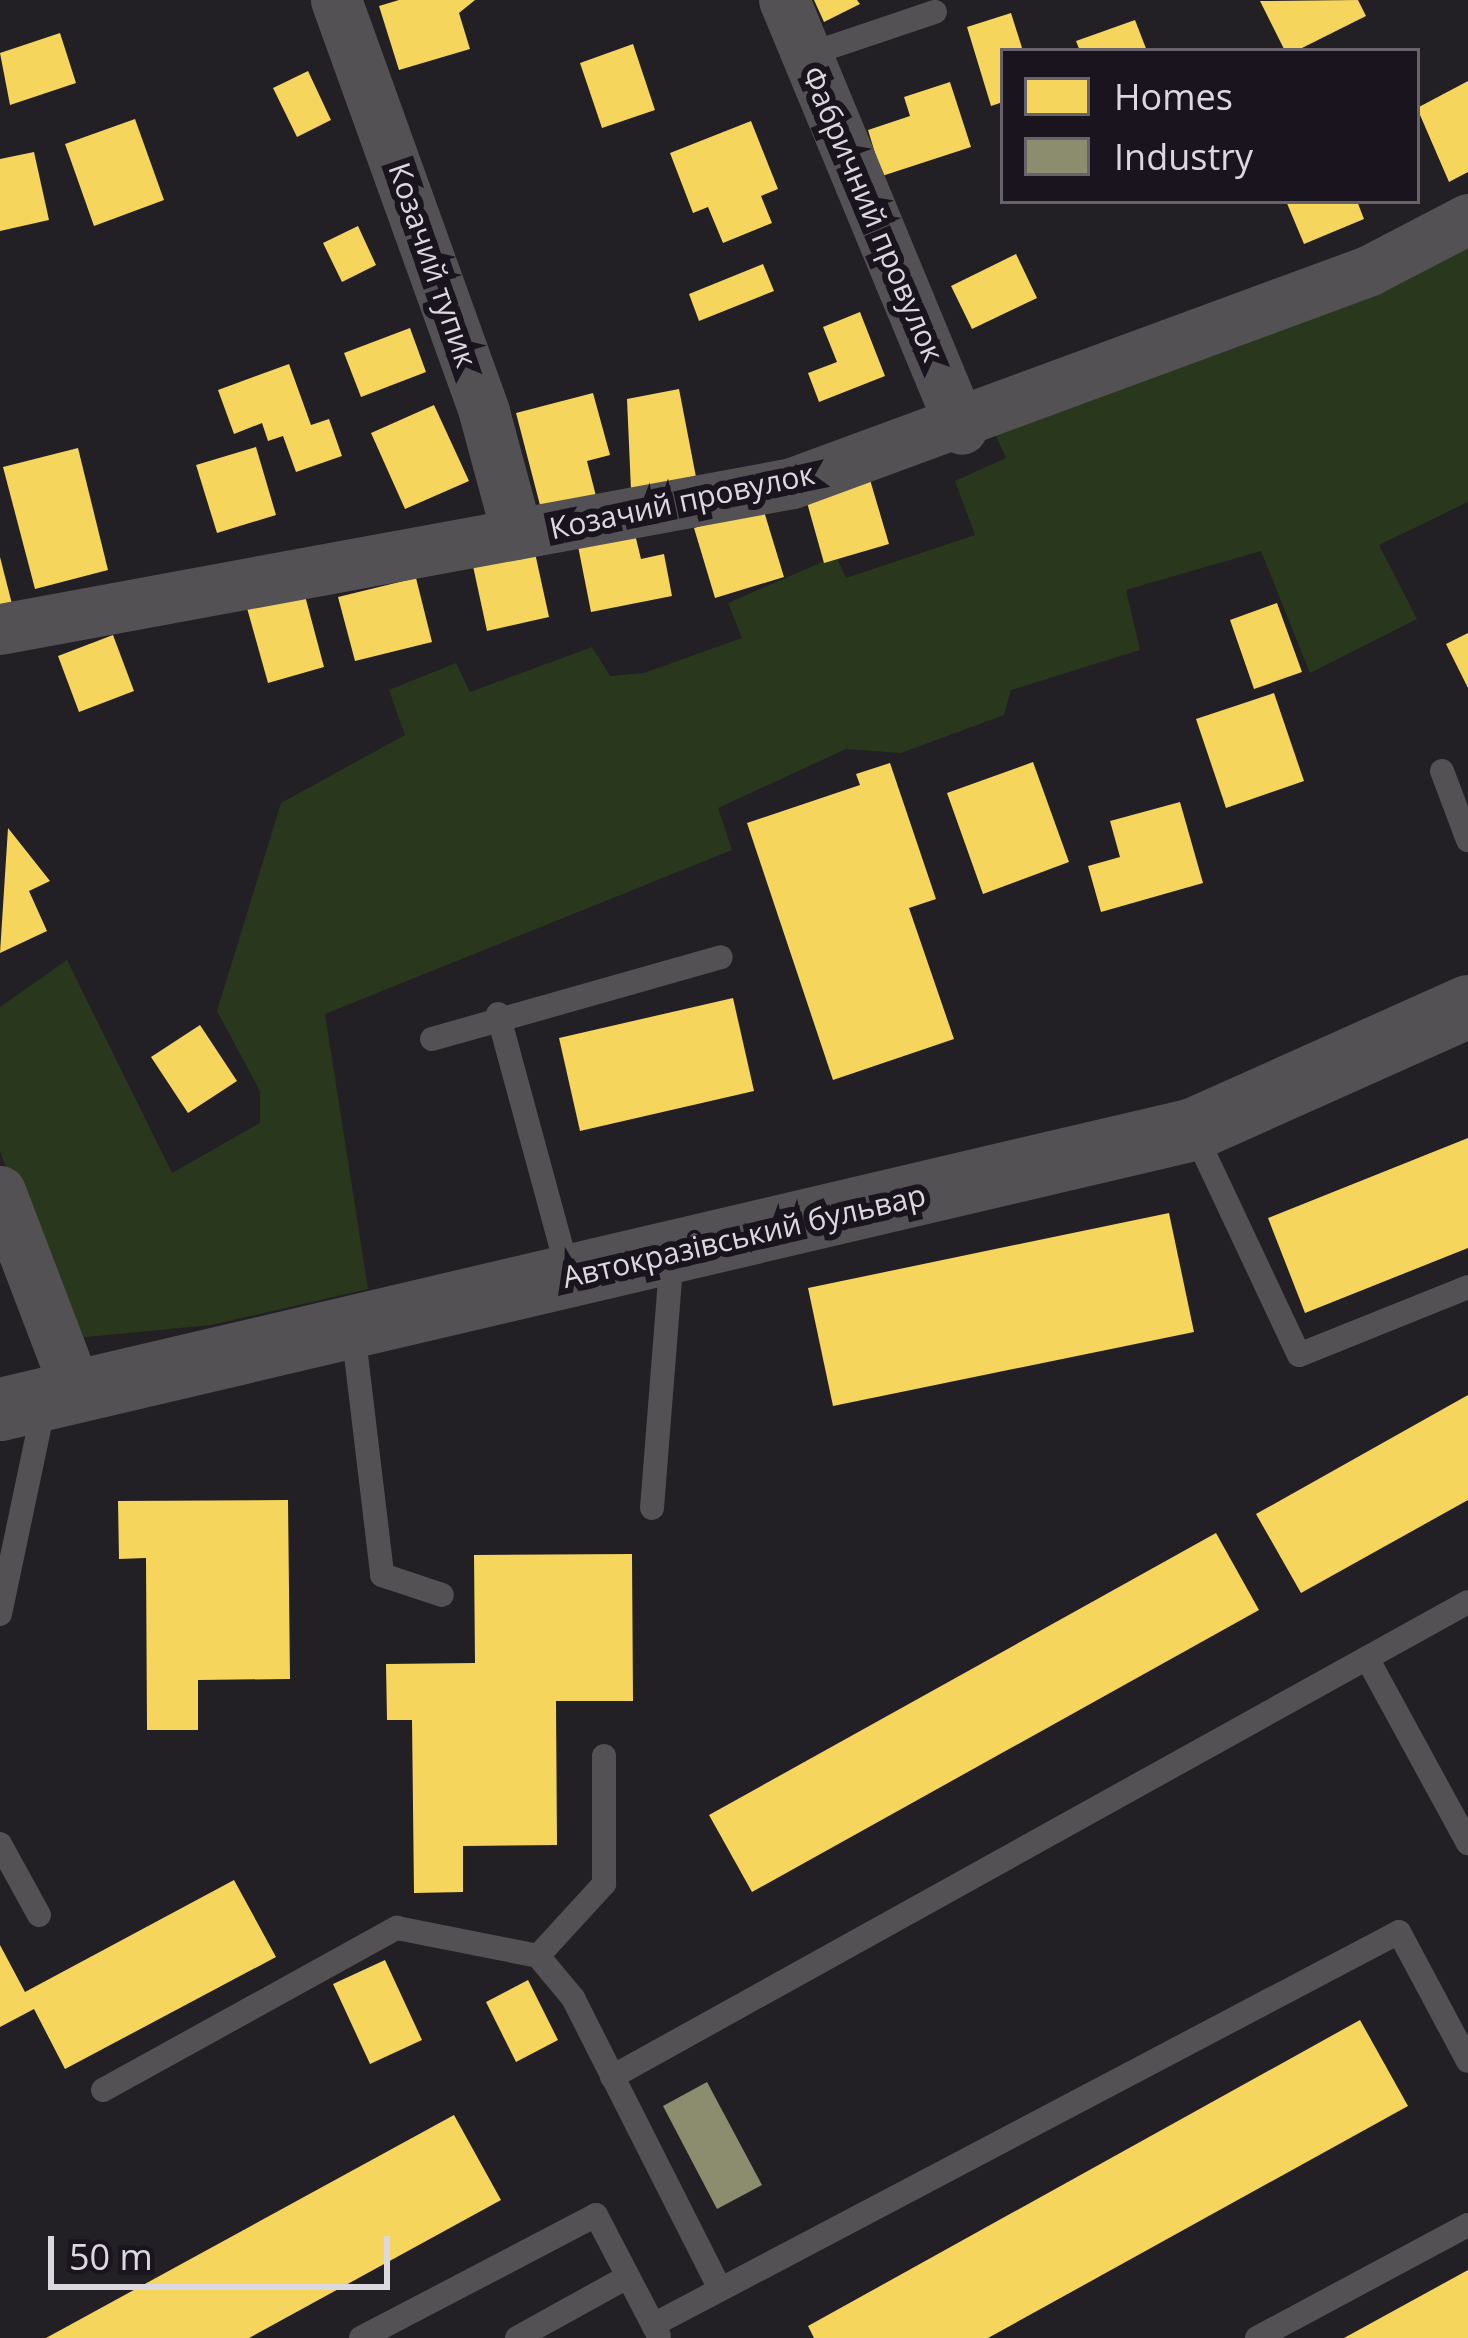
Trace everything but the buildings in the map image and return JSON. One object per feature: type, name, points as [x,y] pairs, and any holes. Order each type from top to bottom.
[{"type":"street","name":"Козачий тупик","points":[[336,0],[484,412],[517,534]]},
{"type":"street","name":"Фабричний провулок","points":[[784,0],[962,429]]},
{"type":"street","name":"Козачий провулок","points":[[0,629],[792,483],[962,429],[1368,271],[1468,219]]},
{"type":"street","name":"Автокразівський бульвар","points":[[41,1400],[1192,1130],[1468,1006]]},
{"type":"street","points":[[0,1191],[41,1400]]},
{"type":"lane","points":[[807,55],[935,12]]},
{"type":"lane","points":[[1442,771],[1468,840]]},
{"type":"lane","points":[[432,1039],[498,1014],[721,957]]},
{"type":"lane","points":[[498,1014],[569,1277]]},
{"type":"lane","points":[[1192,1130],[1299,1355],[1468,1287]]},
{"type":"lane","points":[[652,1508],[672,1254]]},
{"type":"lane","points":[[353,1328],[382,1575],[442,1595]]},
{"type":"lane","points":[[0,1614],[41,1400]]},
{"type":"lane","points":[[612,2077],[1468,1602]]},
{"type":"lane","points":[[1366,1658],[1468,1843]]},
{"type":"lane","points":[[538,1956],[604,1884],[604,1756]]},
{"type":"lane","points":[[0,1844],[39,1915]]},
{"type":"lane","points":[[103,2090],[397,1928],[538,1956],[612,2077],[720,2288]]},
{"type":"lane","points":[[361,2338],[596,2215],[657,2331],[720,2288],[1399,1932],[1468,2061]]},
{"type":"lane","points":[[1256,2338],[1468,2225]]},
{"type":"lane","points":[[517,2338],[627,2277]]},
{"type":"green space","points":[[1468,207],[1468,502],[1379,545],[1417,619],[1310,673],[1261,551],[1126,590],[1140,650],[1011,690],[1004,715],[901,753],[846,749],[718,808],[732,850],[325,1014],[368,1289],[211,1325],[75,1338],[0,1152],[0,1007],[67,960],[172,1173],[260,1123],[260,1091],[217,1011],[281,803],[405,735],[389,690],[456,663],[470,692],[592,647],[610,676],[644,673],[742,638],[728,603],[836,556],[846,578],[975,535],[955,481],[1006,458],[979,398]]}]
